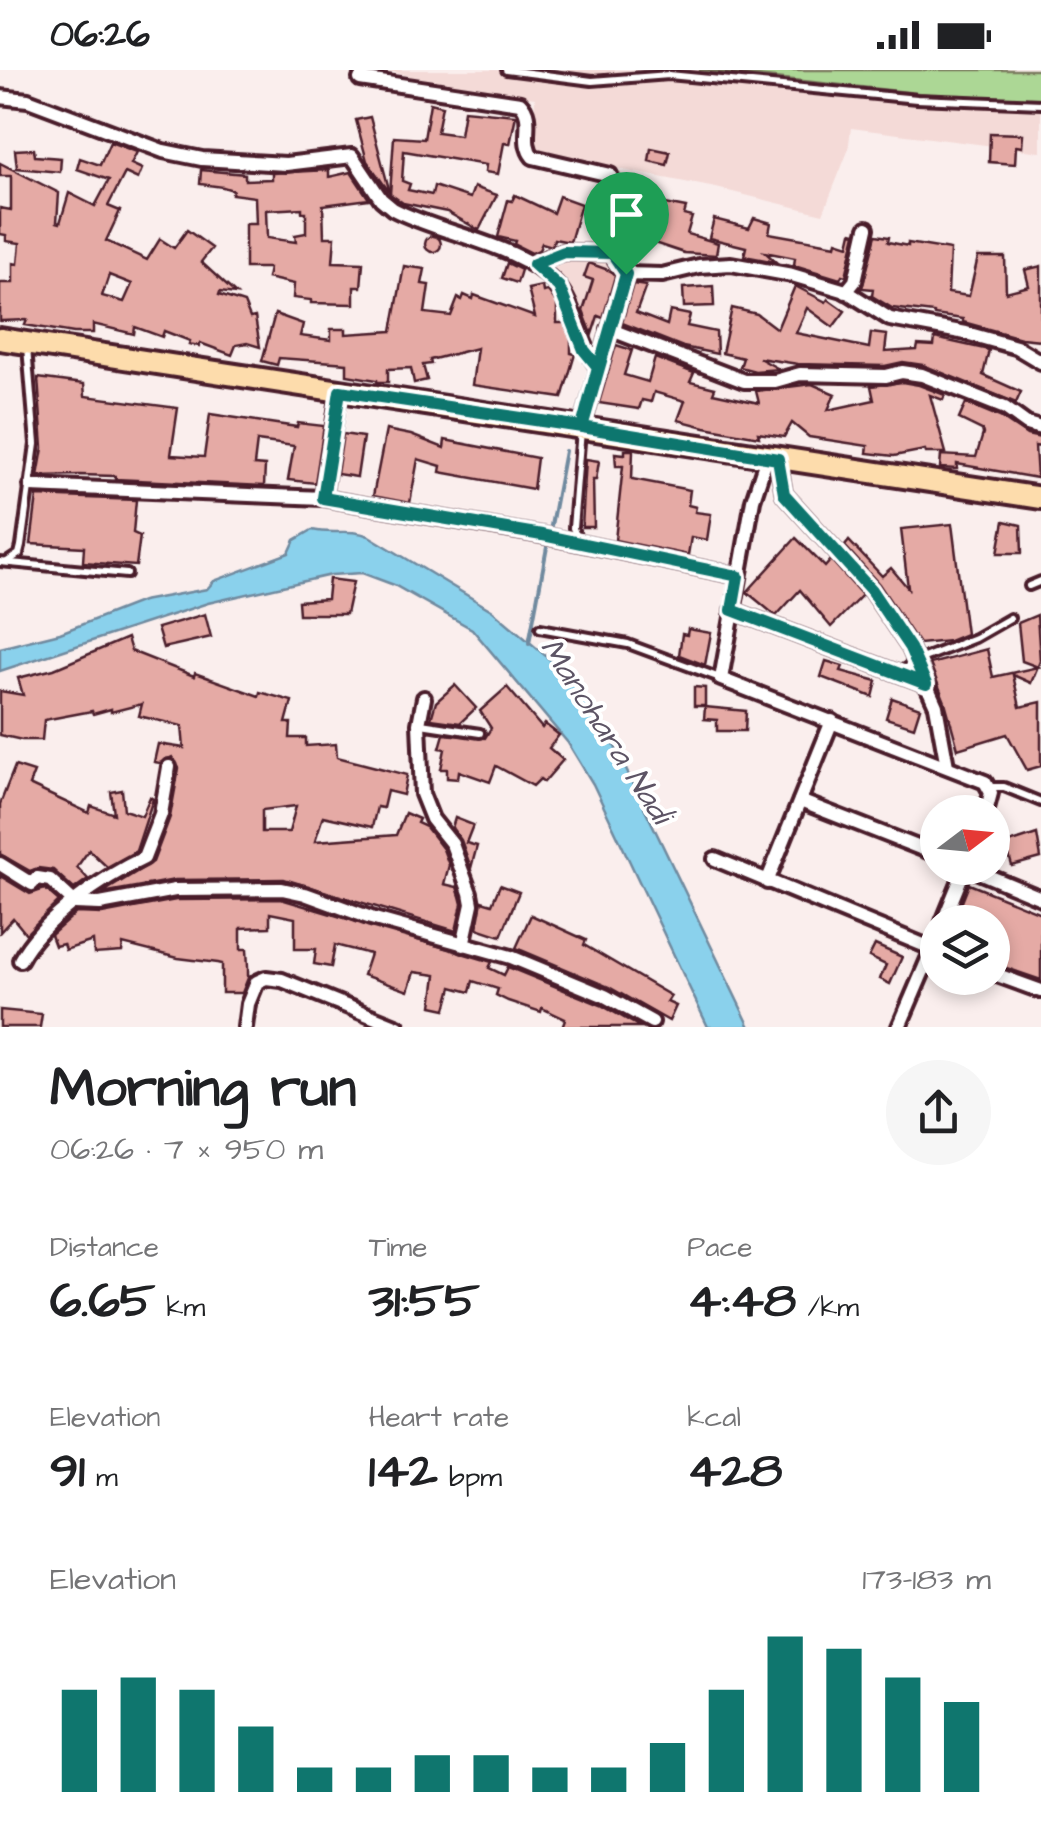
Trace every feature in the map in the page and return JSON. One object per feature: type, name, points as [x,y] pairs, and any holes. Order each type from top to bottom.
[{"type":"main road","points":[[0,338],[1041,498]]},
{"type":"street","points":[[360,79],[520,104],[528,116],[526,140],[533,157],[610,175],[616,204],[612,253],[626,274]]},
{"type":"street","points":[[0,97],[28,100],[163,151],[202,158],[286,164],[352,156],[380,199],[393,209],[534,264],[559,287],[584,350],[598,367]]},
{"type":"street","points":[[846,292],[855,282],[867,228]]},
{"type":"street","points":[[534,264],[564,252],[612,253]]},
{"type":"street","points":[[626,274],[662,276],[698,266],[731,264],[792,276],[846,292],[890,319],[1016,347],[1041,362]]},
{"type":"street","points":[[582,427],[626,274]]},
{"type":"street","points":[[609,330],[744,381],[800,374],[886,376],[902,372],[922,376],[1004,408],[1027,424],[1041,428]]},
{"type":"street","points":[[323,498],[340,391]]},
{"type":"street","points":[[773,458],[752,500],[721,679],[985,782],[990,795]]},
{"type":"street","points":[[773,458],[784,494],[871,590],[916,661],[936,706],[947,766]]},
{"type":"street","points":[[30,486],[323,498],[542,535],[738,576]]},
{"type":"street","points":[[732,610],[926,684]]},
{"type":"street","points":[[424,698],[420,772],[426,808],[452,844],[470,894],[472,904],[464,945]]},
{"type":"street","points":[[766,882],[832,721]]},
{"type":"street","points":[[20,960],[33,940],[74,903],[108,877],[144,858],[162,814],[169,767]]},
{"type":"street","points":[[800,801],[920,848]]},
{"type":"street","points":[[715,859],[920,939]]},
{"type":"street","points":[[0,864],[32,884],[38,878],[50,880],[74,903],[100,904],[175,890],[282,890],[305,894],[371,918],[511,957],[605,996],[652,1022]]},
{"type":"street","points":[[1009,885],[1041,898]]},
{"type":"street","points":[[245,1027],[248,1004],[257,982],[266,978],[282,980],[398,1027]]},
{"type":"street","points":[[1010,979],[1041,992]]},
{"type":"street","points":[[899,1027],[920,980]]},
{"type":"lane","points":[[506,70],[592,81],[669,76],[918,99],[1041,104]]},
{"type":"lane","points":[[3,562],[19,554],[30,486],[34,413],[27,342]]},
{"type":"lane","points":[[573,542],[582,427]]},
{"type":"lane","points":[[3,562],[127,574]]},
{"type":"lane","points":[[1029,586],[1041,581]]},
{"type":"lane","points":[[898,673],[1010,618]]},
{"type":"lane","points":[[540,628],[638,647],[721,679]]},
{"type":"lane","points":[[420,724],[480,733]]},
{"type":"lane","points":[[990,787],[1004,787],[1041,802]]},
{"type":"shaded area","points":[[385,70],[1041,70],[1041,152],[851,128],[848,151],[823,214],[716,188],[551,156],[536,149],[534,142],[535,98],[420,83],[410,76]]},
{"type":"shaded area","points":[[571,254],[616,266],[603,313],[587,346],[568,295],[550,270]]},
{"type":"green space","points":[[699,70],[1041,70],[1041,106]]},
{"type":"water","points":[[312,530],[369,536],[493,611],[578,688],[606,728],[750,1027],[708,1027],[593,784],[568,743],[472,629],[394,585],[362,573],[331,575],[208,603],[0,671],[0,648],[60,633],[142,601],[207,589],[214,581],[289,553],[295,540]]},
{"type":"building","points":[[430,103],[442,106],[437,132],[460,135],[464,110],[516,115],[510,144],[504,143],[498,174],[485,172],[486,165],[404,151],[402,181],[410,184],[408,190],[432,195],[434,186],[470,198],[474,187],[497,195],[479,230],[447,212],[403,203],[390,194],[394,137],[424,139]]},
{"type":"building","points":[[370,117],[390,193],[367,161],[356,120]]},
{"type":"building","points":[[990,133],[1023,134],[1022,147],[1016,146],[1015,164],[989,162]]},
{"type":"building","points":[[110,142],[137,152],[131,164],[142,169],[138,179],[125,173],[108,206],[120,211],[106,241],[147,260],[160,239],[174,248],[187,230],[212,248],[201,262],[236,294],[219,295],[244,303],[250,318],[255,317],[260,347],[236,345],[232,355],[200,343],[189,344],[190,341],[164,331],[162,337],[135,327],[134,334],[93,324],[93,333],[74,333],[25,325],[27,320],[0,321],[0,283],[13,283],[13,263],[18,264],[20,243],[6,241],[6,235],[0,234],[0,208],[11,210],[11,176],[0,176],[0,163],[59,193],[60,223],[69,193],[95,206],[109,180],[77,169],[80,158],[100,165]],"holes":[[[109,275],[132,284],[124,302],[102,296]]]},
{"type":"building","points":[[651,148],[670,152],[667,165],[649,161]]},
{"type":"building","points":[[34,149],[35,156],[61,158],[60,172],[17,168],[15,150]]},
{"type":"building","points":[[201,170],[245,174],[245,180],[272,179],[272,173],[329,170],[329,177],[351,172],[369,199],[323,205],[324,237],[335,237],[333,262],[363,263],[361,287],[354,287],[354,304],[311,303],[293,298],[294,284],[267,278],[269,268],[245,268],[245,224],[256,224],[255,197],[200,184]],"holes":[[[302,208],[306,212],[306,233],[295,235],[296,242],[267,238],[266,210]]]},
{"type":"building","points":[[515,195],[553,213],[559,196],[581,204],[570,242],[554,239],[552,246],[542,243],[532,253],[514,244],[515,241],[498,237],[508,200],[512,201]]},
{"type":"building","points":[[660,203],[686,208],[684,215],[692,217],[687,234],[718,243],[716,255],[684,253],[645,240]]},
{"type":"building","points":[[754,218],[771,223],[769,233],[836,245],[837,241],[849,245],[852,232],[856,233],[846,276],[840,279],[794,265],[795,258],[765,252],[776,262],[744,256],[746,247],[709,238],[714,219],[749,228]]},
{"type":"building","points":[[876,235],[889,237],[888,242],[950,250],[948,293],[969,296],[978,257],[1005,257],[1006,292],[1029,286],[1025,270],[1041,266],[1041,340],[1021,338],[963,319],[892,308],[872,296],[873,289],[862,288]]},
{"type":"building","points":[[433,236],[441,244],[433,252],[425,244]]},
{"type":"building","points":[[507,263],[521,270],[517,283],[502,278]]},
{"type":"building","points":[[589,263],[615,276],[603,318],[598,316],[592,334],[583,311],[593,280],[584,277]]},
{"type":"building","points":[[404,266],[425,269],[422,284],[429,285],[425,313],[451,316],[458,298],[462,300],[464,295],[473,299],[474,295],[535,317],[528,289],[542,286],[543,292],[548,291],[557,303],[557,323],[566,323],[571,353],[575,354],[562,398],[472,385],[477,348],[430,360],[431,364],[423,365],[427,380],[414,383],[411,368],[388,369],[388,382],[377,382],[347,375],[347,363],[279,358],[277,365],[262,361],[275,314],[303,324],[300,336],[331,340],[331,329],[346,329],[346,334],[392,331]]},
{"type":"building","points":[[633,284],[646,286],[636,313],[667,325],[670,311],[690,315],[687,326],[716,332],[717,354],[683,347],[622,323]]},
{"type":"building","points":[[713,286],[714,306],[684,307],[683,288]]},
{"type":"building","points":[[795,286],[826,302],[828,299],[845,311],[833,327],[807,308],[796,333],[869,348],[871,333],[887,335],[885,352],[934,346],[935,338],[989,350],[983,375],[1021,392],[1016,403],[923,365],[798,364],[759,358],[779,369],[755,371],[740,367],[743,358],[722,353],[732,308],[757,314],[777,329]]},
{"type":"building","points":[[616,345],[632,350],[624,375],[648,382],[655,358],[694,373],[690,382],[715,388],[713,393],[759,403],[756,391],[812,384],[835,394],[828,410],[874,400],[871,386],[902,382],[919,385],[945,395],[943,400],[930,395],[946,453],[867,453],[868,446],[809,437],[792,423],[784,437],[758,433],[759,437],[705,427],[678,420],[685,401],[654,392],[651,402],[642,400],[639,409],[599,403]]},
{"type":"building","points":[[38,378],[84,384],[85,396],[178,408],[171,455],[204,457],[210,414],[297,427],[298,423],[324,426],[315,483],[288,480],[294,446],[257,441],[254,465],[265,466],[264,486],[115,476],[38,476],[43,448]]},
{"type":"building","points":[[966,403],[1000,417],[1027,435],[1041,438],[1041,447],[1035,446],[1037,478],[957,464],[957,469],[940,468],[941,455],[976,457],[983,434],[959,419]]},
{"type":"building","points":[[386,430],[444,448],[445,440],[537,458],[533,489],[440,472],[441,466],[418,459],[410,503],[373,496]]},
{"type":"building","points":[[343,434],[363,437],[357,477],[337,474]]},
{"type":"building","points":[[625,450],[633,450],[632,479],[690,490],[688,505],[696,507],[695,512],[711,514],[707,540],[691,537],[688,555],[615,540],[623,466],[616,466],[615,453],[625,454]]},
{"type":"building","points":[[586,459],[599,461],[593,480],[594,527],[582,527]]},
{"type":"building","points":[[37,496],[136,500],[133,533],[140,536],[136,566],[83,562],[84,547],[31,544]]},
{"type":"building","points":[[1004,521],[1021,525],[1022,553],[998,553]]},
{"type":"building","points":[[952,524],[966,634],[949,641],[919,644],[879,584],[845,546],[849,541],[882,576],[891,568],[908,588],[901,529]]},
{"type":"building","points":[[796,538],[825,567],[831,560],[862,595],[831,627],[800,590],[776,616],[747,592]]},
{"type":"building","points":[[329,579],[353,582],[346,614],[299,614],[298,601],[327,599]]},
{"type":"building","points":[[205,614],[211,637],[163,648],[157,628]]},
{"type":"building","points":[[1037,615],[1038,667],[1022,661],[1018,623]]},
{"type":"building","points":[[688,629],[711,633],[705,665],[679,655],[682,634],[687,635]]},
{"type":"building","points":[[127,638],[131,651],[194,676],[195,673],[259,696],[260,692],[292,701],[286,723],[291,723],[290,738],[306,738],[306,746],[336,744],[337,757],[407,775],[403,795],[387,791],[383,808],[377,807],[372,827],[323,816],[315,841],[396,835],[405,813],[419,819],[417,823],[426,827],[443,849],[449,865],[444,884],[457,887],[460,896],[456,931],[284,879],[175,880],[102,893],[153,862],[170,817],[179,768],[172,757],[154,762],[158,744],[184,748],[182,726],[139,716],[142,704],[44,720],[42,740],[0,735],[0,691],[23,695],[18,678],[54,669]],"holes":[[[296,806],[289,832],[262,832],[262,810]]]},
{"type":"building","points":[[987,649],[993,677],[1038,667],[1031,683],[1013,675],[1020,707],[1041,702],[1041,766],[1027,770],[1007,734],[958,749],[930,664]]},
{"type":"building","points":[[826,661],[843,666],[841,671],[877,681],[873,697],[821,677]]},
{"type":"building","points":[[455,685],[476,708],[460,723],[431,719],[436,702]]},
{"type":"building","points":[[507,687],[542,728],[545,724],[559,735],[549,748],[563,760],[544,782],[540,779],[533,786],[496,766],[490,782],[459,771],[458,779],[447,778],[447,769],[441,769],[444,734],[485,738],[491,728],[480,711]]},
{"type":"building","points":[[694,687],[705,688],[705,706],[694,706]]},
{"type":"building","points":[[892,698],[920,708],[914,727],[886,718]]},
{"type":"building","points":[[705,707],[746,711],[745,731],[717,731],[717,720],[704,719]]},
{"type":"building","points":[[15,766],[34,772],[29,785],[89,813],[91,806],[114,814],[111,792],[122,790],[124,810],[142,816],[150,797],[153,799],[136,851],[107,867],[89,850],[77,867],[88,879],[74,889],[53,870],[30,871],[0,854],[0,804]]},
{"type":"building","points":[[455,818],[473,825],[466,843],[477,846],[471,868],[452,828]]},
{"type":"building","points":[[1037,834],[1041,858],[1012,866],[1010,843]]},
{"type":"building","points":[[0,876],[30,894],[45,889],[59,901],[26,934],[13,918],[0,932]]},
{"type":"building","points":[[500,885],[519,892],[501,936],[477,928],[482,901],[492,904]]},
{"type":"building","points":[[971,885],[1041,913],[1041,980],[1010,969],[1010,905],[961,905]]},
{"type":"building","points":[[281,899],[492,962],[489,968],[504,975],[508,967],[601,1005],[640,1027],[562,1027],[565,1019],[542,1008],[541,1012],[508,1001],[496,995],[498,989],[473,981],[470,992],[452,987],[446,1009],[432,1006],[436,975],[414,972],[408,991],[363,975],[370,954],[335,945],[331,967],[314,964],[316,949],[295,949],[295,918],[270,913],[270,927],[241,928],[241,949],[247,949],[248,967],[242,993],[222,993],[222,964],[123,944],[122,952],[94,954],[93,941],[65,950],[63,944],[55,946],[51,935],[76,913],[102,914],[176,900]]},
{"type":"building","points":[[531,915],[586,940],[584,945],[671,996],[667,1002],[676,1006],[669,1021],[609,987],[516,948]]},
{"type":"building","points":[[875,945],[902,957],[890,984],[880,979],[886,965],[869,957]]},
{"type":"building","points":[[0,1010],[42,1014],[40,1027],[0,1027]]},
{"type":"waterway","name":"Manohara Nadi","points":[[529,643],[565,451]]},
{"type":"route","points":[[626,274],[582,427],[778,459],[784,494],[871,590],[910,648],[926,684],[732,610],[738,576],[542,535],[323,498],[340,391],[582,427],[598,367],[584,350],[559,287],[534,264],[578,250],[612,253],[626,274]]}]
